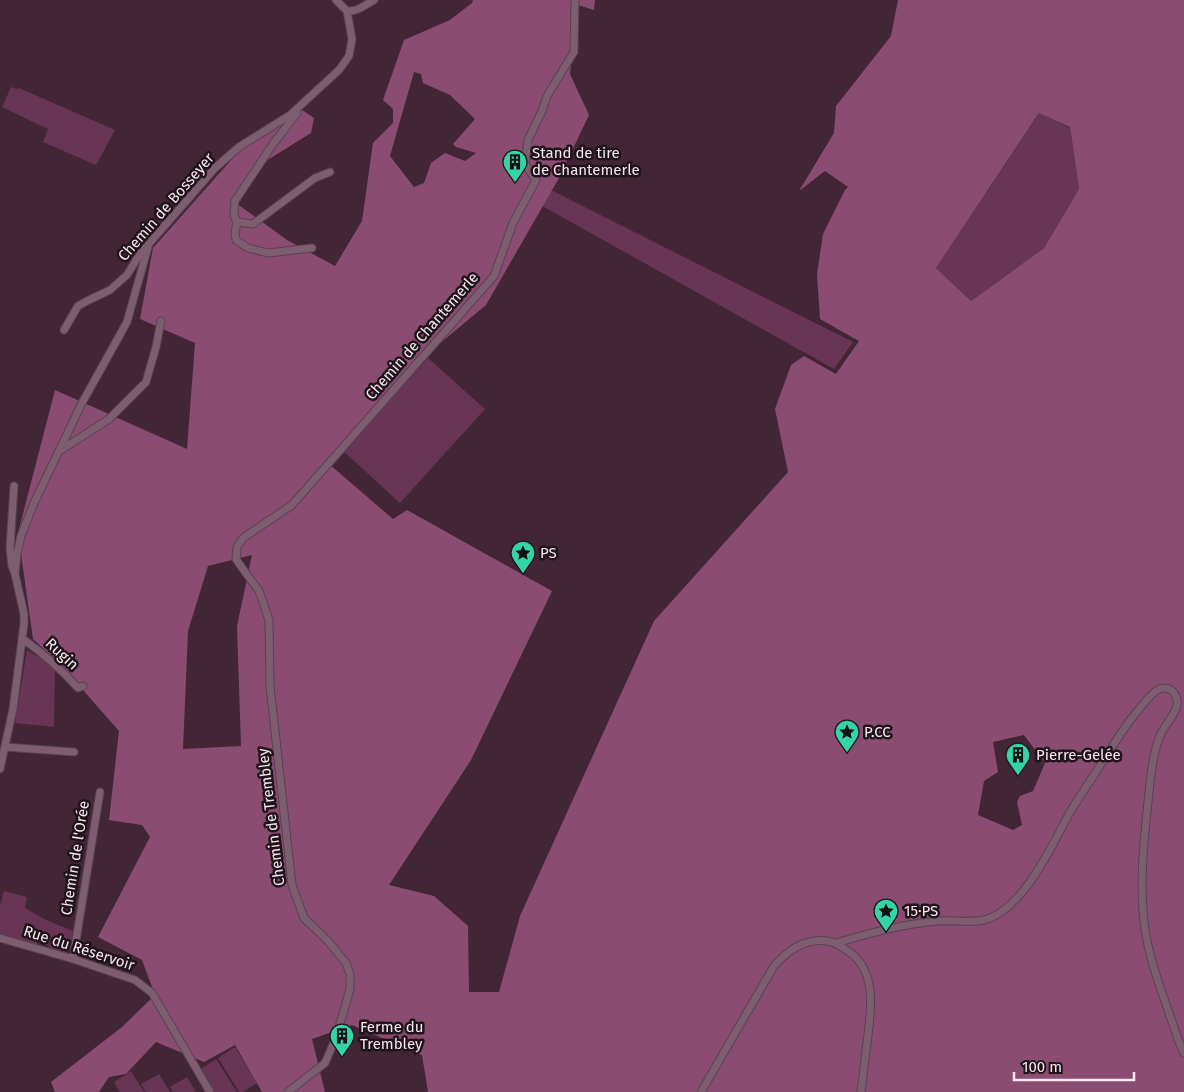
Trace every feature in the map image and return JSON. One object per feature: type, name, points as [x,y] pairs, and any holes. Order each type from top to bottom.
[{"type":"street","points":[[336,0],[347,11],[352,12],[374,0]]},
{"type":"street","name":"Chemin de Chantemerle","points":[[243,538],[292,505],[494,276],[513,223],[536,180],[526,164],[528,140],[547,96],[574,52],[574,0]]},
{"type":"street","name":"Chemin de Bosseyer","points":[[64,330],[78,306],[86,300],[110,290],[127,275],[140,254],[215,168],[239,147],[290,115],[339,70],[349,56],[352,39],[347,11]]},
{"type":"street","points":[[305,103],[273,144],[235,200],[234,215],[238,222],[235,233],[236,240],[248,248],[268,253],[312,248]]},
{"type":"street","points":[[238,222],[253,224],[315,178],[330,172]]},
{"type":"street","points":[[15,574],[21,536],[34,503],[82,403],[127,322],[149,244]]},
{"type":"street","points":[[60,450],[109,419],[146,382],[161,321]]},
{"type":"street","points":[[0,769],[13,709],[23,639],[24,614],[12,566],[10,548],[14,486]]},
{"type":"street","name":"Chemin de Trembley","points":[[243,538],[237,548],[236,559],[260,591],[269,620],[270,686],[292,885],[304,918],[346,963],[350,974],[350,990],[335,1040],[325,1063],[288,1092]]},
{"type":"street","name":"Rugin","points":[[23,639],[61,669],[78,688],[83,686]]},
{"type":"street","points":[[836,943],[879,930],[904,926],[938,921],[984,920],[1004,910],[1025,887],[1052,848],[1076,803],[1127,724],[1144,702],[1156,691],[1166,688],[1170,689],[1174,692],[1177,703],[1160,736],[1152,765],[1142,872],[1143,900],[1149,950],[1184,1053]]},
{"type":"street","points":[[5,747],[74,752]]},
{"type":"street","name":"Chemin de l'Orée","points":[[73,959],[100,792]]},
{"type":"street","name":"Rue du Réservoir","points":[[0,938],[73,959],[135,980],[152,993],[210,1092]]},
{"type":"street","points":[[701,1092],[767,977],[781,958],[796,947],[810,942],[827,941],[836,943],[856,958],[861,964],[868,982],[871,1010],[861,1092]]},
{"type":"shaded area","points":[[473,0],[595,0],[594,10],[578,5],[570,74],[589,115],[559,178],[486,305],[426,355],[329,464],[393,519],[407,510],[552,591],[471,760],[389,885],[434,896],[468,926],[469,992],[499,992],[520,916],[654,621],[788,472],[775,409],[791,365],[804,356],[836,374],[859,341],[820,319],[817,274],[823,234],[848,187],[825,171],[799,191],[834,133],[836,106],[891,36],[898,0],[1184,0],[1184,1092],[428,1092],[422,1055],[352,1025],[312,1039],[325,1092],[262,1092],[235,1045],[204,1062],[156,1042],[126,1074],[109,1077],[99,1092],[55,1092],[51,1082],[122,1027],[155,995],[142,960],[98,937],[150,837],[142,825],[109,820],[119,731],[61,665],[33,639],[18,533],[55,390],[187,449],[195,343],[140,319],[153,248],[240,150],[302,110],[314,118],[311,133],[261,164],[236,203],[287,240],[335,266],[362,221],[373,143],[393,123],[393,109],[383,100],[404,40],[450,20],[472,3]],"holes":[[[414,72],[421,74],[423,83],[450,95],[475,119],[453,144],[456,147],[476,153],[465,161],[445,153],[431,163],[424,183],[414,187],[390,156]],[[1039,113],[1070,127],[1079,189],[1044,248],[971,301],[936,268]],[[252,555],[237,626],[241,746],[183,749],[188,631],[208,566]],[[1024,735],[1045,763],[1033,791],[1020,796],[1017,802],[1022,825],[1013,830],[978,815],[984,781],[998,772],[993,742]]]},
{"type":"shaded area","points":[[11,87],[19,88],[115,130],[96,165],[43,142],[48,129],[2,107]]},
{"type":"shaded area","points":[[1040,112],[1070,128],[1079,189],[1044,248],[971,301],[936,268]]},
{"type":"shaded area","points":[[525,177],[853,342],[834,369],[519,193]]},
{"type":"shaded area","points":[[428,358],[485,409],[400,503],[343,451]]},
{"type":"shaded area","points":[[27,650],[55,667],[54,727],[15,723]]},
{"type":"shaded area","points":[[4,891],[27,897],[25,908],[46,920],[73,931],[71,946],[68,952],[66,954],[49,948],[50,946],[46,945],[48,940],[40,937],[37,945],[0,934],[0,905]]},
{"type":"shaded area","points":[[235,1047],[257,1083],[243,1092],[239,1092],[218,1058]]},
{"type":"shaded area","points":[[216,1059],[237,1092],[213,1092],[199,1070]]},
{"type":"shaded area","points":[[131,1071],[144,1092],[120,1092],[114,1082]]},
{"type":"shaded area","points":[[159,1074],[170,1092],[146,1092],[141,1084]]},
{"type":"shaded area","points":[[187,1077],[196,1092],[173,1092],[170,1087]]},
{"type":"place","name":"Stand de tire de Chantemerle","points":[[515,183]]},
{"type":"place","name":"PS","points":[[523,574]]},
{"type":"place","name":"P.CC","points":[[847,753]]},
{"type":"place","name":"Pierre-Gelée","points":[[1018,776]]},
{"type":"place","name":"15·PS","points":[[886,932]]},
{"type":"place","name":"Ferme du Trembley","points":[[342,1057]]}]
